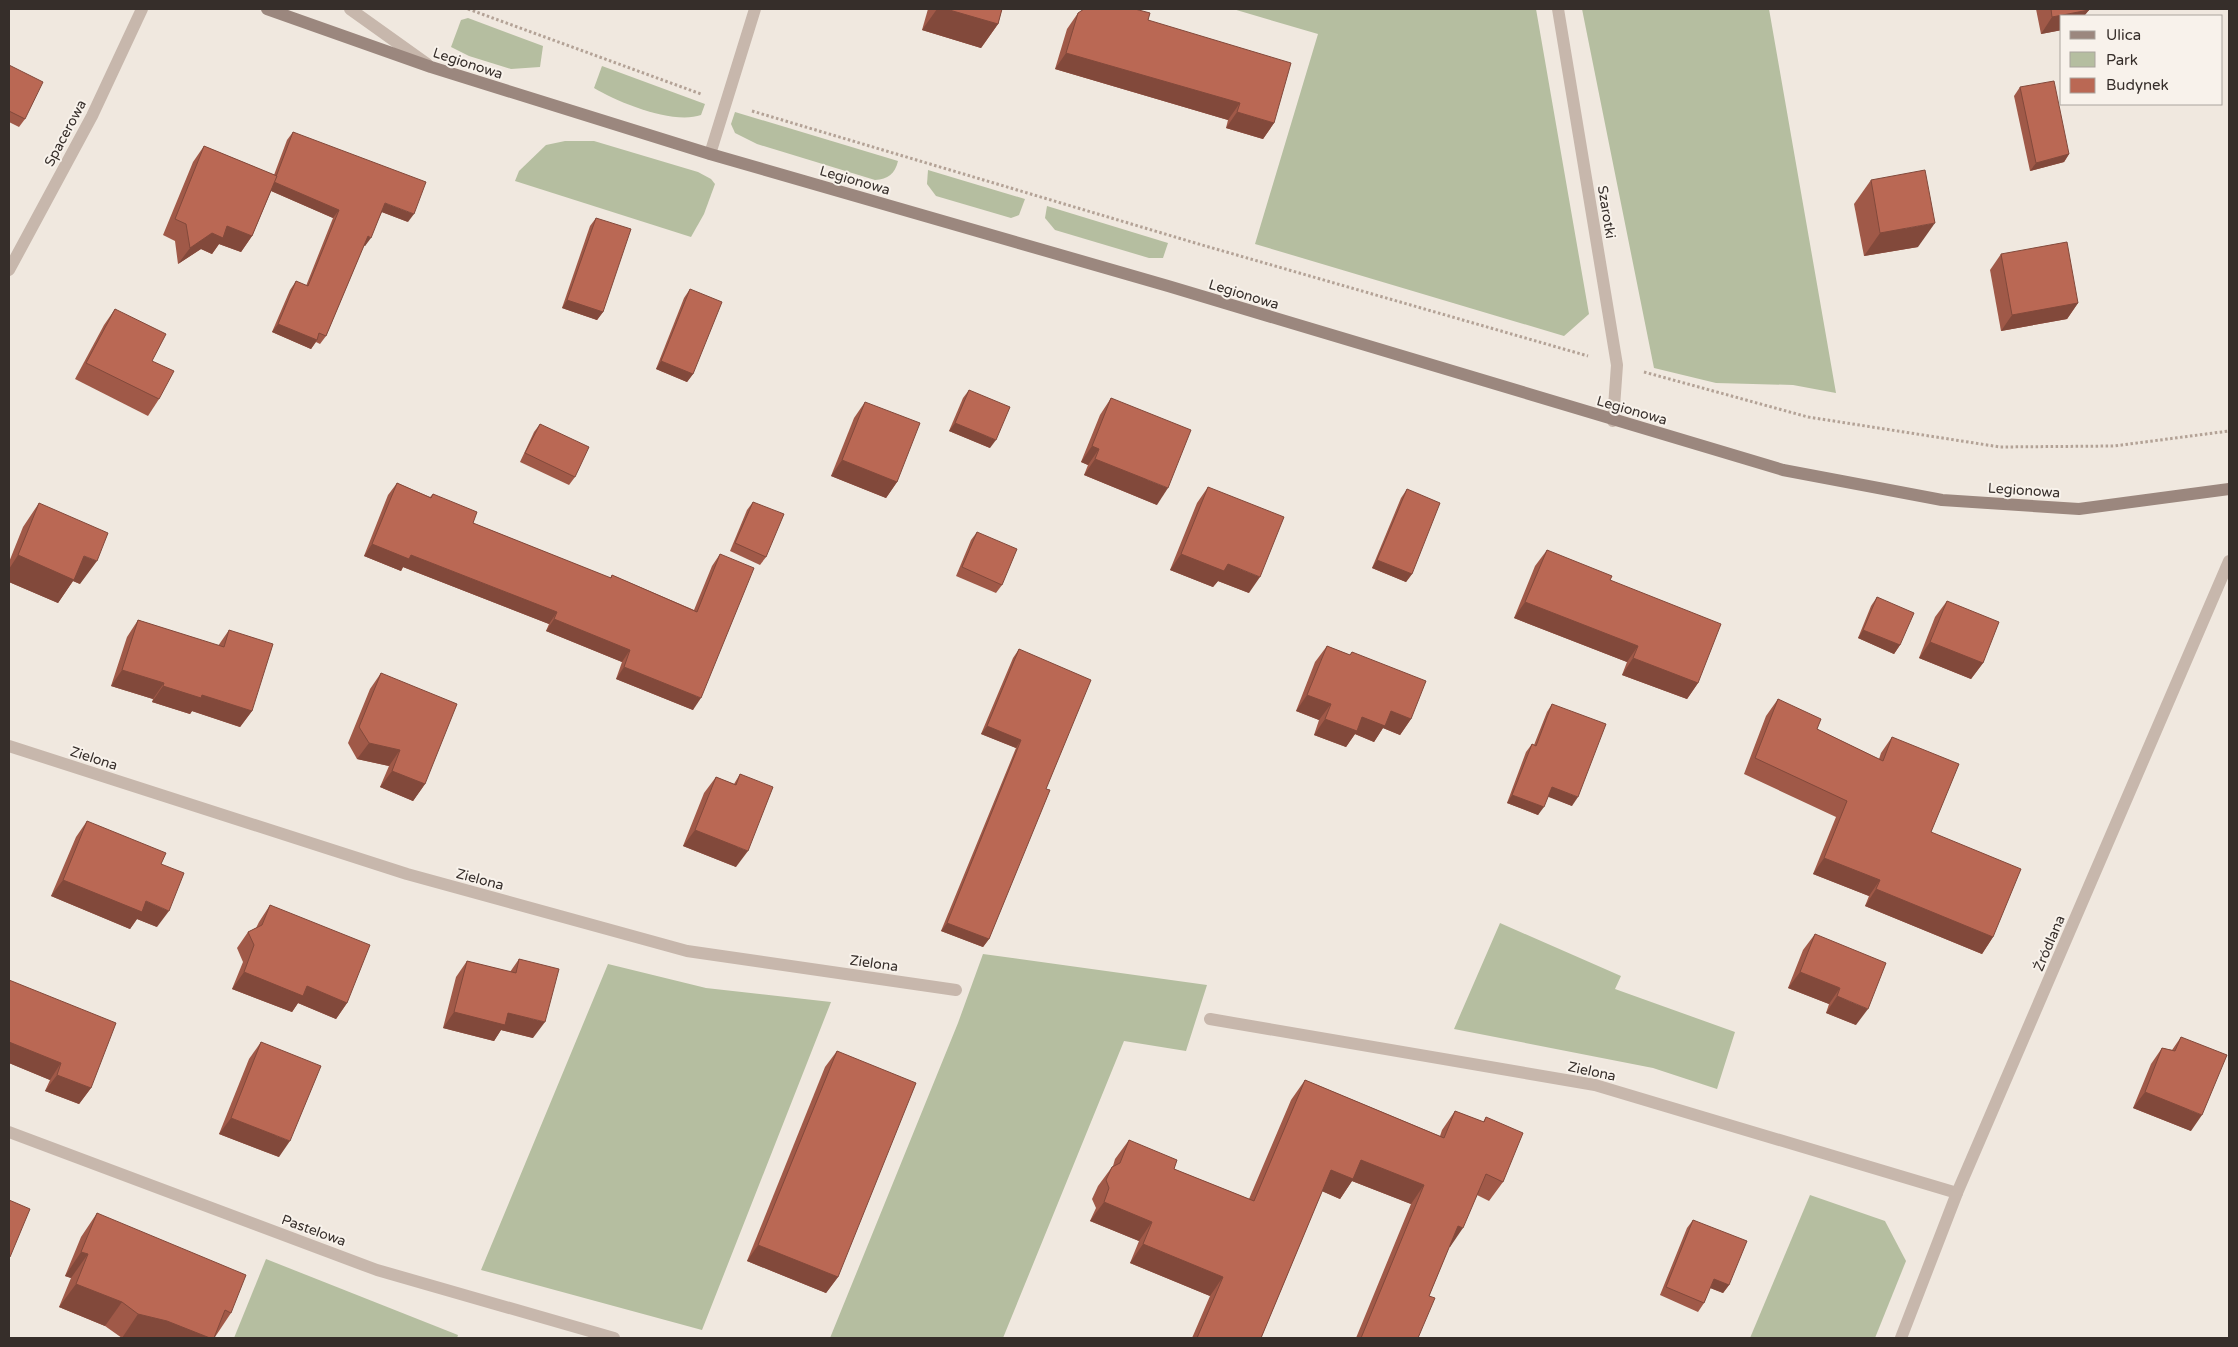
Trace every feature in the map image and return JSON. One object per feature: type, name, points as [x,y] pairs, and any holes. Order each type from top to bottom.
[{"type":"main road","name":"Legionowa","points":[[267,9],[431,67],[710,154],[1168,286],[1783,470],[1942,500],[2079,509],[2229,489]]},
{"type":"street","name":"Spacerowa","points":[[9,270],[92,116],[142,9]]},
{"type":"street","points":[[350,9],[431,67]]},
{"type":"street","points":[[710,154],[754,9]]},
{"type":"street","name":"Szarotki","points":[[1558,9],[1617,365],[1614,421]]},
{"type":"street","name":"Źródlana","points":[[1901,1338],[1957,1193],[2229,561]]},
{"type":"street","name":"Zielona","points":[[9,746],[407,874],[687,951],[956,990]]},
{"type":"street","name":"Zielona","points":[[1210,1019],[1595,1085],[1957,1193]]},
{"type":"street","name":"Pastelowa","points":[[9,1132],[377,1270],[614,1338]]},
{"type":"path","points":[[468,9],[726,103],[1202,245],[1617,365],[1808,417],[2000,447],[2114,446],[2229,431]]},
{"type":"green space","points":[[1233,9],[1536,9],[1589,314],[1564,336],[1255,244],[1318,34]]},
{"type":"green space","points":[[1582,9],[1769,9],[1836,393],[1793,385],[1716,383],[1654,368]]},
{"type":"green space","points":[[468,18],[543,46],[540,67],[511,69],[469,56],[451,47],[461,20]]},
{"type":"green space","points":[[602,66],[705,104],[701,115],[676,117],[661,115],[616,100],[594,88]]},
{"type":"green space","points":[[735,112],[898,161],[897,166],[890,175],[875,180],[757,144],[735,133],[731,124]]},
{"type":"green space","points":[[565,141],[594,141],[698,172],[711,179],[715,184],[704,214],[691,237],[515,181],[519,171],[546,145]]},
{"type":"green space","points":[[928,170],[1025,199],[1019,215],[1011,218],[936,196],[927,184]]},
{"type":"green space","points":[[1047,206],[1168,243],[1163,258],[1149,258],[1055,230],[1045,218]]},
{"type":"green space","points":[[1500,923],[1621,976],[1615,989],[1735,1032],[1717,1089],[1653,1068],[1454,1029]]},
{"type":"green space","points":[[983,954],[1207,985],[1186,1051],[1124,1041],[1003,1338],[830,1338],[958,1023]]},
{"type":"green space","points":[[608,964],[706,988],[831,1002],[702,1330],[481,1270]]},
{"type":"green space","points":[[1810,1195],[1885,1221],[1906,1261],[1875,1338],[1750,1338]]},
{"type":"green space","points":[[266,1259],[458,1335],[457,1338],[234,1338]]},
{"type":"building","points":[[946,9],[1002,9],[998,24]]},
{"type":"building","points":[[1084,9],[1135,9],[1150,13],[1148,20],[1291,63],[1274,123],[1237,112],[1240,103],[1066,53],[1078,13]]},
{"type":"building","points":[[2051,9],[2089,10],[2060,15],[2052,17]]},
{"type":"building","points":[[9,65],[43,82],[25,119],[9,111]]},
{"type":"building","points":[[2054,81],[2069,154],[2036,163],[2020,87]]},
{"type":"building","points":[[293,132],[426,182],[414,214],[385,203],[371,238],[368,236],[326,336],[319,333],[317,340],[278,324],[296,281],[308,286],[339,210],[274,182]]},
{"type":"building","points":[[204,146],[277,176],[252,236],[227,226],[223,238],[212,233],[190,248],[186,224],[175,219]]},
{"type":"building","points":[[1925,170],[1935,223],[1880,233],[1871,180]]},
{"type":"building","points":[[596,218],[631,229],[603,312],[567,300]]},
{"type":"building","points":[[2067,242],[2078,303],[2012,315],[2001,254]]},
{"type":"building","points":[[690,289],[722,302],[693,374],[661,361]]},
{"type":"building","points":[[115,309],[166,334],[152,361],[174,371],[159,399],[86,363]]},
{"type":"building","points":[[969,390],[1010,407],[996,440],[955,423]]},
{"type":"building","points":[[1111,398],[1191,430],[1168,488],[1095,459],[1099,449],[1092,446]]},
{"type":"building","points":[[865,402],[920,423],[897,482],[842,460]]},
{"type":"building","points":[[540,424],[589,447],[575,477],[525,453]]},
{"type":"building","points":[[397,483],[431,498],[433,494],[477,512],[473,523],[611,578],[612,575],[697,612],[720,554],[754,568],[701,698],[624,667],[630,650],[554,619],[557,612],[411,555],[409,559],[372,544]]},
{"type":"building","points":[[1208,487],[1284,517],[1260,577],[1228,564],[1224,571],[1181,554]]},
{"type":"building","points":[[1407,489],[1440,503],[1412,574],[1377,560]]},
{"type":"building","points":[[753,502],[784,514],[766,557],[735,543]]},
{"type":"building","points":[[39,503],[108,533],[97,561],[84,556],[74,580],[18,555]]},
{"type":"building","points":[[977,532],[1017,549],[1002,585],[962,567]]},
{"type":"building","points":[[1547,550],[1612,576],[1610,580],[1721,624],[1698,683],[1633,658],[1638,646],[1525,602]]},
{"type":"building","points":[[1877,597],[1914,613],[1900,645],[1863,630]]},
{"type":"building","points":[[1947,601],[1999,622],[1983,663],[1930,642]]},
{"type":"building","points":[[138,620],[224,647],[229,630],[273,644],[252,711],[202,695],[201,698],[163,686],[164,683],[122,670]]},
{"type":"building","points":[[1327,646],[1350,655],[1352,652],[1426,681],[1411,719],[1391,711],[1385,726],[1362,717],[1357,731],[1325,719],[1331,704],[1307,695]]},
{"type":"building","points":[[1019,649],[1091,680],[1046,789],[1050,790],[989,939],[947,923],[1021,740],[987,726]]},
{"type":"building","points":[[381,673],[457,704],[425,784],[392,771],[400,750],[369,743],[359,727]]},
{"type":"building","points":[[1778,699],[1821,719],[1817,729],[1883,761],[1892,737],[1959,764],[1931,832],[2021,869],[1993,937],[1876,889],[1880,880],[1824,858],[1847,801],[1755,758]]},
{"type":"building","points":[[1552,704],[1606,724],[1578,797],[1552,787],[1544,807],[1512,795],[1532,744],[1536,746]]},
{"type":"building","points":[[740,774],[773,787],[748,851],[695,830],[716,777],[736,785]]},
{"type":"building","points":[[87,821],[166,853],[161,864],[184,873],[169,911],[146,901],[142,912],[63,880]]},
{"type":"building","points":[[270,905],[370,945],[347,1003],[307,986],[303,996],[244,972],[254,945],[248,932],[262,925]]},
{"type":"building","points":[[1815,934],[1886,963],[1868,1009],[1837,996],[1840,988],[1800,972]]},
{"type":"building","points":[[519,959],[559,969],[545,1022],[508,1013],[505,1025],[454,1012],[467,961],[516,973]]},
{"type":"building","points":[[9,980],[116,1023],[91,1088],[57,1075],[61,1063],[9,1042]]},
{"type":"building","points":[[2181,1037],[2227,1055],[2202,1115],[2145,1092],[2162,1048],[2175,1051]]},
{"type":"building","points":[[261,1042],[321,1066],[290,1141],[231,1118]]},
{"type":"building","points":[[837,1051],[916,1083],[838,1277],[758,1245]]},
{"type":"building","points":[[1305,1080],[1444,1138],[1455,1111],[1484,1122],[1486,1117],[1523,1133],[1503,1182],[1486,1174],[1463,1228],[1458,1226],[1429,1296],[1435,1298],[1418,1338],[1361,1338],[1424,1185],[1361,1160],[1353,1179],[1331,1170],[1261,1338],[1197,1338],[1223,1277],[1143,1244],[1152,1222],[1104,1202],[1109,1188],[1106,1180],[1112,1167],[1120,1163],[1129,1140],[1177,1160],[1174,1169],[1254,1201]]},
{"type":"building","points":[[9,1200],[30,1209],[10,1257],[9,1257]]},
{"type":"building","points":[[97,1213],[246,1275],[231,1313],[225,1310],[214,1338],[167,1321],[138,1314],[122,1302],[76,1284],[88,1254],[81,1252]]},
{"type":"building","points":[[1693,1220],[1747,1241],[1729,1285],[1714,1279],[1704,1303],[1666,1287]]}]
